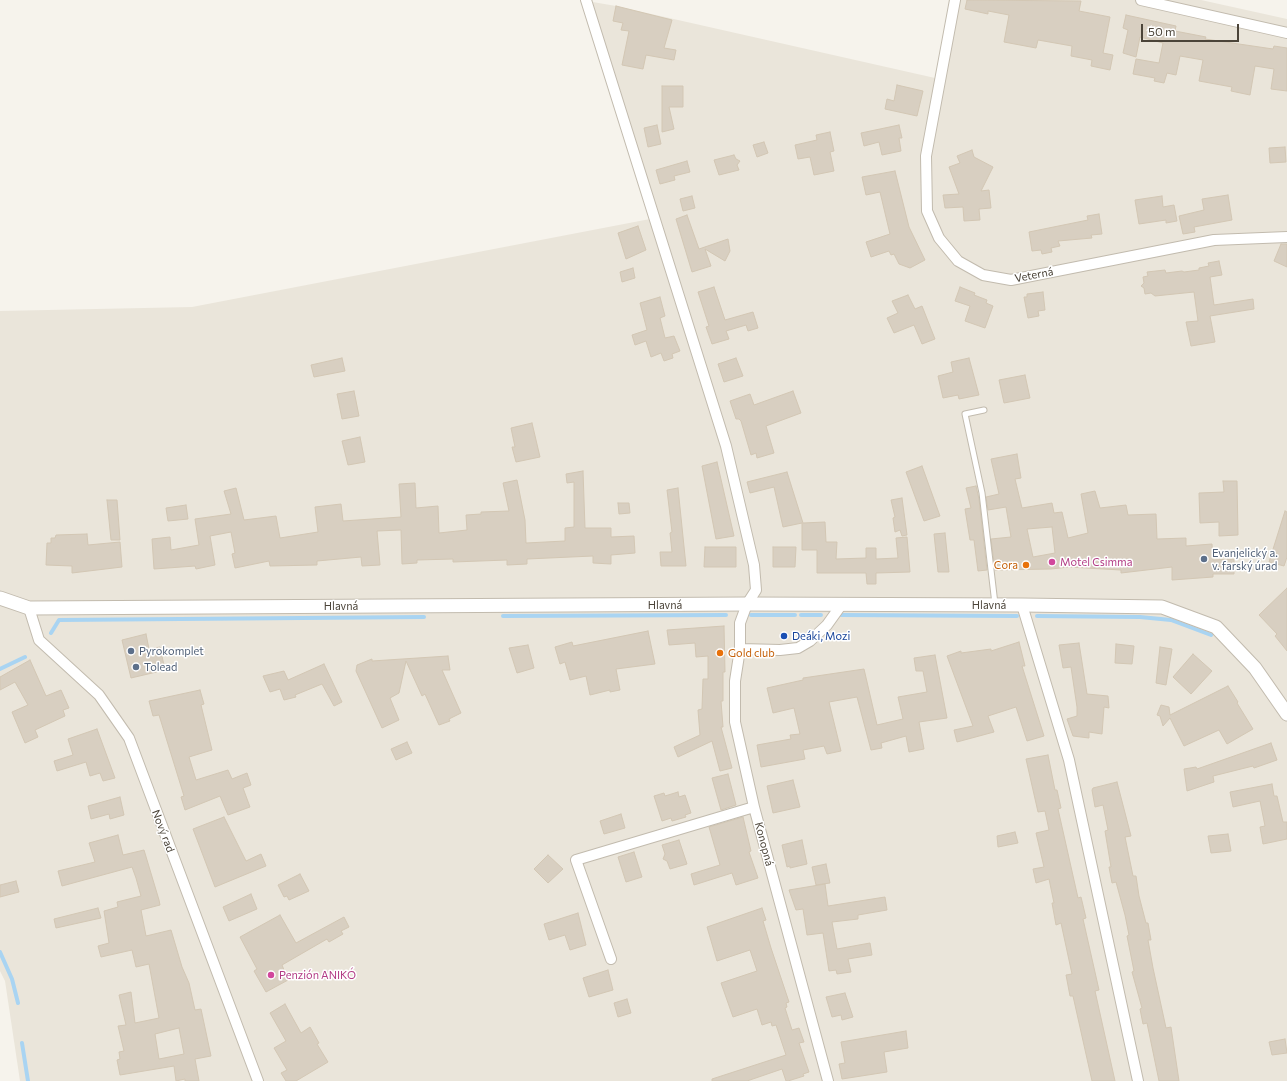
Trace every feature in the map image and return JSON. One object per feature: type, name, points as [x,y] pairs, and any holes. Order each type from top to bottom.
[{"type":"street","name":"Konopná","points":[[586,0],[726,446],[754,565],[756,590],[747,604],[740,623],[740,649],[735,681],[735,722],[754,807],[828,1081]]},
{"type":"street","name":"Veterná","points":[[955,0],[926,156],[927,211],[939,238],[958,261],[983,275],[1011,280],[1214,240],[1287,237]]},
{"type":"street","points":[[1141,0],[1287,34]]},
{"type":"street","name":"Hlavná","points":[[0,598],[29,608],[747,604],[1162,607],[1216,627],[1255,668],[1287,714]]},
{"type":"street","points":[[740,649],[780,650],[798,648],[810,641],[827,625],[842,604]]},
{"type":"street","points":[[1022,605],[1069,760],[1138,1081]]},
{"type":"street","name":"Nový rad","points":[[29,608],[39,640],[98,695],[129,738],[258,1081]]},
{"type":"street","points":[[611,959],[576,860],[754,807]]},
{"type":"lane","points":[[984,410],[964,414],[982,493],[995,605]]},
{"type":"shaded area","points":[[581,0],[616,6],[935,78],[952,0],[1201,0],[1287,19],[1287,1081],[20,1081],[5,981],[0,971],[0,311],[192,307],[650,219]]},
{"type":"building","points":[[967,0],[1081,1],[1079,11],[1110,17],[1103,53],[1113,55],[1110,70],[1091,66],[1092,60],[1071,56],[1072,46],[1038,40],[1036,48],[1004,42],[1009,15],[988,11],[988,14],[965,9]]},
{"type":"building","points":[[616,6],[672,20],[664,48],[676,50],[674,60],[646,55],[643,69],[622,65],[629,31],[621,30],[623,23],[613,21]]},
{"type":"building","points":[[1126,15],[1176,26],[1175,31],[1206,37],[1205,39],[1273,49],[1274,46],[1287,48],[1287,91],[1271,89],[1274,69],[1255,66],[1250,95],[1231,91],[1232,87],[1199,81],[1203,60],[1180,56],[1176,75],[1167,73],[1164,83],[1154,81],[1155,78],[1133,74],[1136,59],[1159,63],[1163,43],[1140,37],[1136,57],[1123,53],[1128,30],[1123,28]]},
{"type":"building","points":[[897,85],[923,91],[917,116],[885,109],[887,99],[894,101]]},
{"type":"building","points":[[662,86],[683,86],[683,107],[669,107],[674,129],[662,132]]},
{"type":"building","points":[[657,125],[661,144],[648,147],[644,128]]},
{"type":"building","points":[[899,125],[902,138],[899,138],[901,151],[882,155],[879,142],[864,146],[861,133]]},
{"type":"building","points":[[830,132],[834,151],[830,152],[834,171],[814,175],[810,157],[798,159],[795,145],[817,140],[816,135]]},
{"type":"building","points":[[764,142],[768,153],[757,157],[753,145]]},
{"type":"building","points":[[1285,147],[1286,162],[1270,163],[1269,148]]},
{"type":"building","points":[[972,150],[974,157],[993,167],[981,191],[989,190],[991,208],[979,209],[980,220],[964,221],[963,207],[945,208],[943,195],[959,194],[949,167],[960,163],[957,156]]},
{"type":"building","points":[[734,155],[736,159],[740,161],[737,165],[739,170],[719,175],[714,160]]},
{"type":"building","points":[[687,161],[690,172],[674,176],[675,180],[660,184],[656,170]]},
{"type":"building","points":[[895,171],[909,227],[925,260],[910,268],[899,264],[894,254],[891,255],[889,251],[871,257],[866,242],[890,234],[880,192],[866,195],[862,177]]},
{"type":"building","points":[[1228,195],[1232,220],[1194,227],[1195,232],[1183,234],[1179,216],[1204,210],[1202,199]]},
{"type":"building","points":[[692,196],[695,208],[683,211],[680,199]]},
{"type":"building","points":[[1162,196],[1163,207],[1174,205],[1177,221],[1166,223],[1166,220],[1139,224],[1135,200]]},
{"type":"building","points":[[1099,214],[1102,234],[1091,235],[1092,238],[1058,241],[1060,246],[1051,248],[1052,252],[1042,254],[1041,250],[1032,251],[1029,232],[1088,220],[1087,216]]},
{"type":"building","points":[[687,215],[699,249],[728,239],[730,251],[725,261],[705,249],[711,266],[692,272],[676,219]]},
{"type":"building","points":[[638,226],[646,250],[626,259],[618,233]]},
{"type":"building","points":[[1281,244],[1287,244],[1287,267],[1274,261]]},
{"type":"building","points":[[1219,261],[1222,275],[1210,277],[1214,305],[1253,299],[1254,309],[1210,316],[1215,342],[1191,346],[1186,322],[1198,321],[1194,292],[1155,296],[1151,293],[1145,294],[1144,288],[1141,286],[1144,283],[1143,277],[1148,276],[1147,272],[1165,270],[1166,273],[1199,270],[1199,268],[1209,266],[1208,263]]},
{"type":"building","points":[[633,268],[635,278],[622,282],[620,272]]},
{"type":"building","points":[[714,287],[725,320],[753,312],[758,328],[748,331],[746,325],[726,331],[729,339],[712,344],[706,327],[709,326],[698,292]]},
{"type":"building","points":[[960,287],[975,293],[974,295],[987,300],[986,303],[993,306],[985,328],[965,321],[970,306],[955,301]]},
{"type":"building","points":[[1043,292],[1045,310],[1038,311],[1039,316],[1028,318],[1024,297],[1027,297],[1027,294]]},
{"type":"building","points":[[908,295],[915,309],[922,306],[935,339],[922,344],[914,325],[894,333],[887,318],[898,313],[892,301]]},
{"type":"building","points":[[660,297],[665,316],[660,318],[665,338],[674,336],[680,351],[672,354],[673,358],[664,361],[661,353],[651,357],[646,341],[635,345],[632,335],[647,330],[640,303]]},
{"type":"building","points":[[342,358],[345,371],[314,377],[311,365]]},
{"type":"building","points":[[736,358],[743,376],[724,382],[718,364]]},
{"type":"building","points":[[969,358],[979,395],[959,399],[958,395],[943,398],[938,376],[953,372],[951,362]]},
{"type":"building","points":[[1025,375],[1030,398],[1004,403],[999,380]]},
{"type":"building","points":[[354,391],[359,416],[342,419],[337,394]]},
{"type":"building","points":[[793,391],[801,413],[766,426],[774,453],[757,458],[756,453],[751,455],[741,421],[736,419],[730,401],[750,394],[754,405]]},
{"type":"building","points":[[532,423],[540,457],[516,462],[512,447],[515,447],[511,428]]},
{"type":"building","points":[[360,437],[365,462],[348,465],[342,441]]},
{"type":"building","points":[[1017,454],[1021,478],[1015,479],[1022,508],[1052,503],[1054,513],[1062,512],[1068,538],[1088,533],[1081,494],[1095,491],[1100,508],[1126,505],[1128,515],[1156,514],[1157,539],[1186,538],[1186,546],[1212,544],[1213,560],[1234,559],[1234,574],[1213,574],[1213,577],[1172,580],[1172,567],[1121,573],[1121,570],[1069,567],[1051,569],[995,570],[991,539],[1011,537],[1006,507],[988,510],[986,497],[999,494],[991,459]],"holes":[[[1052,527],[1055,553],[1033,557],[1027,529]]]},
{"type":"building","points":[[717,462],[734,536],[716,539],[702,466]]},
{"type":"building","points":[[922,466],[940,516],[924,521],[906,472]]},
{"type":"building","points":[[583,471],[585,528],[611,528],[611,537],[634,536],[635,553],[611,555],[611,564],[593,563],[593,556],[527,559],[527,564],[507,565],[507,560],[453,562],[453,559],[417,560],[417,563],[402,564],[401,530],[377,531],[380,565],[362,566],[361,557],[317,561],[317,565],[270,566],[269,561],[235,568],[232,554],[235,553],[231,532],[210,536],[215,565],[196,569],[195,566],[154,569],[152,539],[170,537],[171,550],[199,545],[195,519],[231,514],[224,491],[236,488],[244,520],[276,516],[280,538],[318,532],[315,507],[341,504],[343,521],[401,517],[399,484],[415,483],[416,508],[438,506],[439,533],[467,530],[466,515],[481,514],[481,512],[509,511],[503,483],[517,480],[525,520],[526,543],[565,541],[565,528],[574,527],[574,482],[567,483],[566,474]]},
{"type":"building","points":[[787,472],[803,523],[825,522],[826,542],[837,542],[836,559],[866,558],[866,548],[876,548],[876,559],[898,558],[896,538],[907,537],[910,572],[876,573],[876,584],[867,584],[866,573],[817,573],[817,550],[802,550],[802,523],[783,527],[774,487],[750,493],[747,482]]},
{"type":"building","points":[[1223,481],[1237,481],[1238,535],[1219,536],[1219,522],[1200,523],[1199,493],[1224,492]]},
{"type":"building","points":[[976,486],[979,499],[987,570],[978,571],[974,540],[970,540],[965,509],[971,508],[966,488]]},
{"type":"building","points":[[678,488],[686,566],[661,566],[660,552],[672,552],[670,533],[672,532],[667,490]]},
{"type":"building","points":[[902,498],[907,535],[902,536],[900,530],[895,532],[893,518],[895,517],[891,500]]},
{"type":"building","points":[[107,500],[117,500],[120,540],[111,540]]},
{"type":"building","points":[[618,503],[629,503],[630,513],[619,514]]},
{"type":"building","points":[[186,505],[188,519],[168,521],[166,508]]},
{"type":"building","points":[[1285,511],[1287,512],[1287,557],[1284,566],[1269,562]]},
{"type":"building","points":[[945,533],[949,572],[938,572],[934,534]]},
{"type":"building","points":[[87,534],[88,545],[120,542],[122,567],[72,573],[72,566],[46,565],[47,543],[51,543],[51,538],[55,538],[56,535]]},
{"type":"building","points":[[705,547],[736,547],[736,567],[704,567]]},
{"type":"building","points":[[773,547],[796,547],[795,567],[773,567]]},
{"type":"building","points":[[1287,588],[1287,651],[1275,636],[1277,634],[1259,615]]},
{"type":"building","points":[[724,626],[725,672],[723,672],[723,701],[721,701],[723,727],[721,727],[732,768],[720,771],[712,741],[678,757],[674,747],[700,735],[698,710],[702,709],[703,679],[708,679],[708,656],[696,657],[695,643],[669,645],[667,630]]},
{"type":"building","points":[[648,631],[655,664],[616,669],[620,690],[610,692],[610,690],[590,695],[586,676],[570,680],[565,662],[560,664],[555,647],[572,642],[573,646]]},
{"type":"building","points":[[146,634],[149,649],[160,647],[165,670],[131,678],[122,640]]},
{"type":"building","points":[[1019,642],[1025,666],[1022,666],[1044,736],[1027,741],[1016,707],[988,716],[994,732],[957,742],[954,730],[973,726],[947,656],[961,651],[961,653],[991,649],[991,651]]},
{"type":"building","points":[[1079,643],[1087,694],[1108,696],[1109,708],[1104,707],[1102,734],[1089,732],[1089,738],[1073,736],[1067,719],[1077,716],[1077,707],[1071,667],[1063,668],[1059,645]]},
{"type":"building","points":[[1116,644],[1134,646],[1132,664],[1115,663]]},
{"type":"building","points":[[528,645],[534,668],[517,673],[509,648]]},
{"type":"building","points":[[1160,647],[1172,649],[1166,685],[1156,683]]},
{"type":"building","points":[[1193,654],[1212,671],[1191,694],[1173,677]]},
{"type":"building","points":[[935,655],[947,718],[919,722],[924,749],[909,752],[906,736],[881,743],[882,748],[871,750],[857,697],[829,702],[841,751],[827,754],[824,746],[803,750],[805,759],[761,767],[757,745],[791,739],[790,735],[800,734],[794,708],[773,713],[767,688],[803,680],[803,678],[864,669],[877,725],[903,719],[898,697],[927,692],[923,671],[916,671],[914,658]]},
{"type":"building","points":[[448,656],[450,670],[442,670],[461,713],[449,719],[450,721],[439,725],[425,694],[422,696],[406,661],[399,693],[390,698],[399,720],[382,728],[356,671],[357,665],[372,659],[372,661]]},
{"type":"building","points":[[30,660],[46,696],[61,690],[69,708],[63,710],[65,716],[35,730],[38,737],[25,743],[12,712],[28,705],[15,682],[0,690],[0,677]]},
{"type":"building","points":[[324,664],[342,702],[334,706],[322,684],[295,695],[296,697],[284,700],[280,689],[270,692],[263,676],[284,671],[288,680]]},
{"type":"building","points":[[1228,686],[1253,729],[1227,744],[1219,730],[1184,746],[1170,718],[1163,726],[1160,716],[1157,715],[1161,705],[1169,707],[1170,715]]},
{"type":"building","points":[[200,690],[204,704],[201,705],[212,750],[189,757],[196,780],[228,770],[232,779],[247,773],[251,785],[243,788],[250,807],[228,815],[220,796],[185,810],[181,797],[184,796],[159,715],[153,716],[149,701]]},
{"type":"building","points":[[97,729],[115,778],[103,781],[100,773],[90,776],[86,762],[57,771],[54,761],[73,755],[68,739]]},
{"type":"building","points":[[407,742],[412,753],[396,760],[391,749]]},
{"type":"building","points":[[1271,743],[1277,760],[1254,768],[1253,766],[1213,776],[1214,782],[1187,791],[1184,769],[1196,767],[1197,769]]},
{"type":"building","points":[[1048,755],[1055,790],[1057,790],[1061,808],[1058,809],[1078,898],[1081,897],[1086,918],[1083,919],[1099,990],[1095,991],[1115,1081],[1092,1081],[1073,996],[1070,996],[1066,975],[1072,974],[1061,923],[1056,925],[1052,903],[1054,903],[1049,879],[1036,883],[1033,869],[1044,867],[1036,833],[1049,830],[1045,811],[1038,812],[1026,759]]},
{"type":"building","points":[[728,774],[736,805],[721,810],[712,778]]},
{"type":"building","points":[[793,780],[800,807],[773,813],[767,786]]},
{"type":"building","points":[[1117,782],[1131,836],[1125,837],[1133,876],[1136,876],[1139,896],[1146,923],[1148,923],[1151,940],[1148,940],[1153,968],[1166,1028],[1171,1027],[1179,1081],[1159,1081],[1147,1023],[1143,1024],[1140,1009],[1142,1008],[1132,972],[1134,971],[1127,936],[1129,935],[1125,915],[1116,882],[1112,883],[1105,831],[1108,830],[1103,805],[1095,807],[1092,790],[1093,788]]},
{"type":"building","points":[[1272,784],[1274,796],[1277,796],[1283,822],[1287,822],[1287,839],[1263,844],[1260,827],[1265,826],[1260,801],[1233,807],[1230,792]]},
{"type":"building","points":[[678,792],[679,797],[685,795],[691,813],[685,815],[686,817],[672,821],[671,818],[662,821],[654,796],[664,793],[665,796]]},
{"type":"building","points":[[120,797],[124,815],[110,819],[109,814],[91,819],[88,806]]},
{"type":"building","points":[[621,814],[625,828],[604,834],[600,821]]},
{"type":"building","points":[[224,817],[246,861],[261,854],[266,866],[215,887],[193,829]]},
{"type":"building","points":[[743,817],[751,851],[749,852],[758,878],[736,885],[732,873],[694,885],[691,874],[720,865],[709,827]]},
{"type":"building","points":[[1015,832],[1018,843],[998,847],[997,836]]},
{"type":"building","points":[[1228,834],[1231,851],[1211,853],[1208,836]]},
{"type":"building","points":[[118,835],[123,855],[144,850],[160,905],[141,910],[146,936],[171,930],[182,967],[189,983],[195,1010],[201,1009],[211,1056],[195,1059],[199,1081],[185,1081],[185,1079],[176,1081],[174,1066],[120,1075],[117,1060],[120,1059],[119,1052],[124,1051],[118,1026],[126,1025],[119,995],[131,992],[135,1023],[159,1018],[149,964],[136,967],[132,950],[101,957],[98,946],[109,943],[104,911],[118,907],[117,902],[141,896],[132,867],[62,886],[58,871],[95,862],[89,843]],"holes":[[[179,1028],[184,1054],[159,1059],[155,1034]]]},
{"type":"building","points":[[679,840],[687,864],[670,869],[667,861],[663,859],[665,854],[662,845]]},
{"type":"building","points":[[802,840],[807,864],[790,868],[790,866],[787,867],[782,845]]},
{"type":"building","points":[[634,852],[642,877],[626,882],[618,857]]},
{"type":"building","points":[[548,855],[563,869],[548,883],[534,869]]},
{"type":"building","points":[[826,864],[830,883],[816,885],[812,867]]},
{"type":"building","points":[[300,874],[309,891],[289,900],[287,896],[284,897],[278,885]]},
{"type":"building","points":[[16,881],[19,892],[0,897],[0,885]]},
{"type":"building","points":[[825,884],[828,906],[885,897],[887,910],[858,915],[858,919],[832,922],[837,949],[870,943],[872,955],[848,959],[851,972],[837,974],[836,970],[829,971],[823,933],[807,935],[803,909],[796,910],[789,890]]},
{"type":"building","points":[[251,894],[257,909],[229,921],[223,907]]},
{"type":"building","points":[[98,908],[101,918],[56,928],[54,919]]},
{"type":"building","points":[[762,908],[766,920],[763,921],[789,1002],[786,1003],[787,1007],[785,1008],[792,1030],[799,1028],[804,1042],[799,1043],[809,1072],[803,1074],[804,1076],[788,1081],[786,1081],[782,1069],[747,1081],[712,1081],[712,1079],[786,1055],[776,1025],[772,1026],[771,1022],[762,1025],[757,1009],[733,1017],[721,983],[757,971],[750,950],[717,961],[707,927]]},
{"type":"building","points":[[578,913],[586,945],[570,950],[565,935],[549,940],[544,924]]},
{"type":"building","points":[[280,915],[296,943],[344,917],[349,927],[341,931],[343,934],[329,942],[327,939],[282,965],[288,980],[266,992],[254,971],[257,969],[240,937]]},
{"type":"building","points":[[608,970],[613,990],[589,997],[583,978]]},
{"type":"building","points":[[845,993],[853,1017],[842,1020],[841,1015],[832,1017],[826,997]]},
{"type":"building","points":[[627,999],[631,1013],[618,1017],[614,1003]]},
{"type":"building","points":[[285,1004],[301,1033],[310,1027],[319,1043],[317,1044],[328,1062],[296,1081],[286,1081],[281,1073],[287,1070],[274,1048],[286,1041],[270,1013]]},
{"type":"building","points":[[906,1031],[908,1048],[884,1052],[887,1072],[842,1079],[839,1064],[845,1063],[841,1042]]},
{"type":"building","points":[[1285,1039],[1287,1053],[1272,1055],[1269,1042]]},
{"type":"waterway","points":[[503,616],[726,615]]},
{"type":"waterway","points":[[751,615],[795,615]]},
{"type":"waterway","points":[[801,615],[821,615]]},
{"type":"waterway","points":[[841,615],[1017,616]]},
{"type":"waterway","points":[[1037,616],[1140,617],[1171,620],[1211,635]]},
{"type":"waterway","points":[[51,633],[59,620],[424,617]]},
{"type":"waterway","points":[[0,669],[25,657]]},
{"type":"waterway","points":[[0,952],[12,979],[18,1003]]},
{"type":"waterway","points":[[22,1043],[28,1081]]},
{"type":"place","name":"Evanjelický a. v. farský úrad","points":[[1204,559]]},
{"type":"place","name":"Motel Csimma","points":[[1052,562]]},
{"type":"place","name":"Cora","points":[[1026,565]]},
{"type":"place","name":"Deáki, Mozi","points":[[784,636]]},
{"type":"place","name":"Pyrokomplet","points":[[131,651]]},
{"type":"place","name":"Gold club","points":[[720,653]]},
{"type":"place","name":"Tolead","points":[[136,667]]},
{"type":"place","name":"Penzión ANIKÓ","points":[[271,975]]}]
